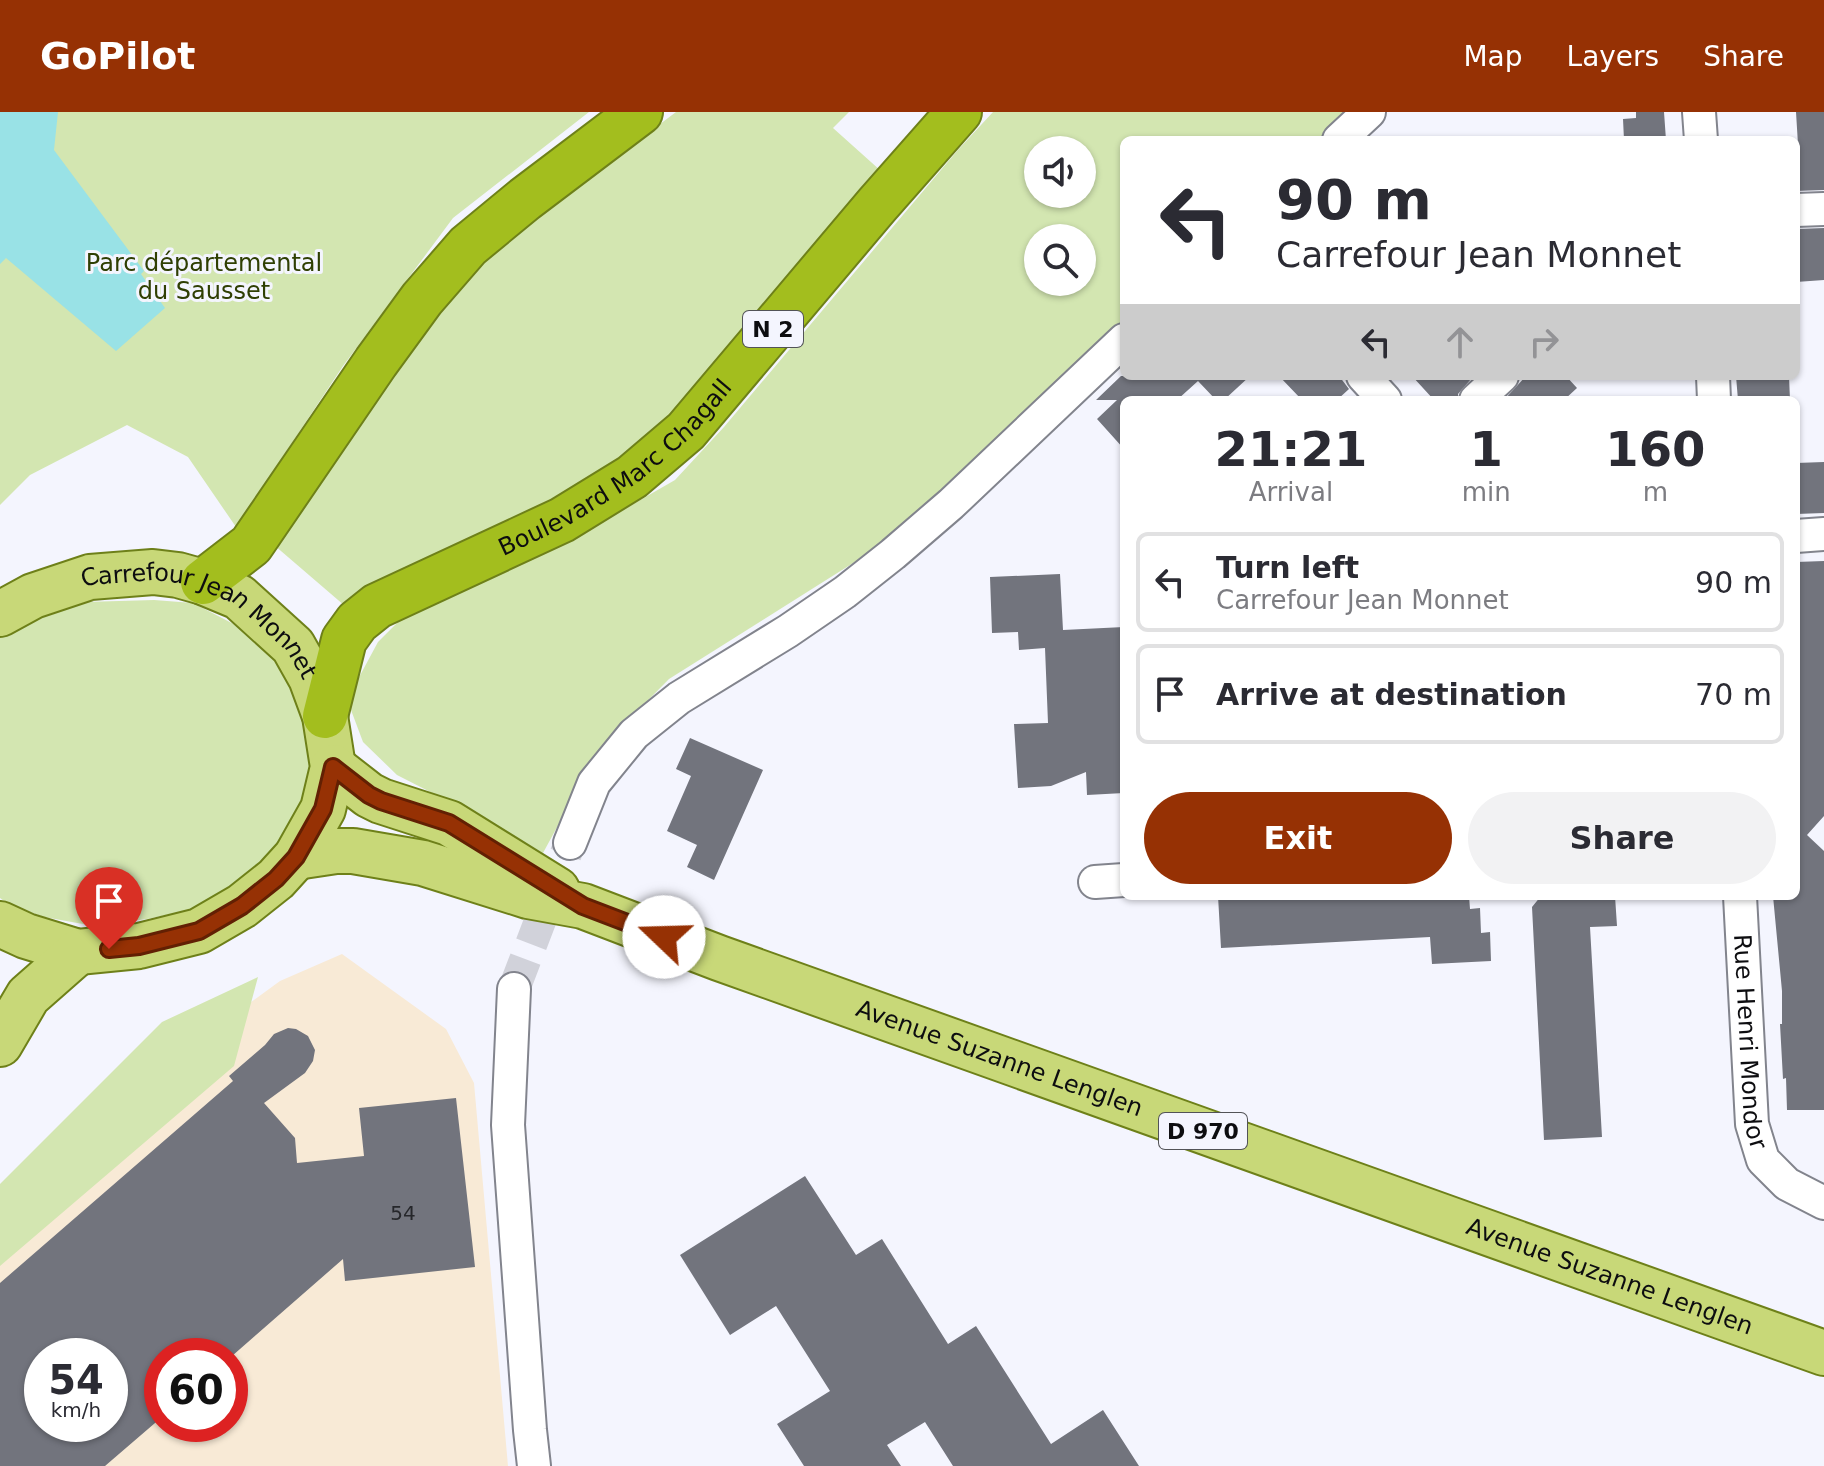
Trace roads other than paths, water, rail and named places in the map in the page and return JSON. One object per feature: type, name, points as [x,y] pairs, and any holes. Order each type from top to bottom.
[{"type":"highway","points":[[203,582],[251,545],[394,337],[468,246],[640,112]]},
{"type":"highway","name":"Boulevard Marc Chagall","points":[[325,716],[344,640],[357,622],[377,606],[562,520],[632,477],[686,431],[959,112]]},
{"type":"main road","name":"Carrefour Jean Monnet","points":[[0,614],[33,596],[90,577],[153,572],[203,582],[239,597],[293,646],[311,678],[325,716],[333,767],[323,809],[296,857],[276,879],[242,906],[199,931],[139,946],[78,952],[26,936],[0,924]]},
{"type":"main road","name":"Avenue Suzanne Lenglen","points":[[333,767],[381,801],[449,823],[583,906]]},
{"type":"main road","name":"Avenue Suzanne Lenglen","points":[[296,857],[336,851],[367,852],[423,863],[528,896],[583,906],[734,963],[1824,1353]]},
{"type":"main road","points":[[0,1044],[28,996],[78,952]]},
{"type":"street","points":[[1343,136],[1369,112]]},
{"type":"street","points":[[1699,112],[1701,136]]},
{"type":"street","points":[[1800,210],[1824,209]]},
{"type":"street","points":[[570,843],[594,783],[634,734],[679,698],[788,631],[893,554],[951,504],[1120,344]]},
{"type":"street","points":[[1367,380],[1381,396]]},
{"type":"street","points":[[1480,396],[1498,380]]},
{"type":"street","points":[[1800,536],[1824,534]]},
{"type":"street","name":"Rue Henri Mondor","points":[[1740,900],[1752,1124],[1763,1160],[1787,1184],[1824,1203]]},
{"type":"street","points":[[514,989],[508,1125],[534,1466]]},
{"type":"water","points":[[0,112],[58,112],[54,150],[144,271],[141,274],[165,308],[116,351],[6,258],[0,264]]},
{"type":"tunnel","points":[[514,989],[570,843]]},
{"type":"park label","name":"Parc départemental du Sausset","points":[[204,277]]}]
